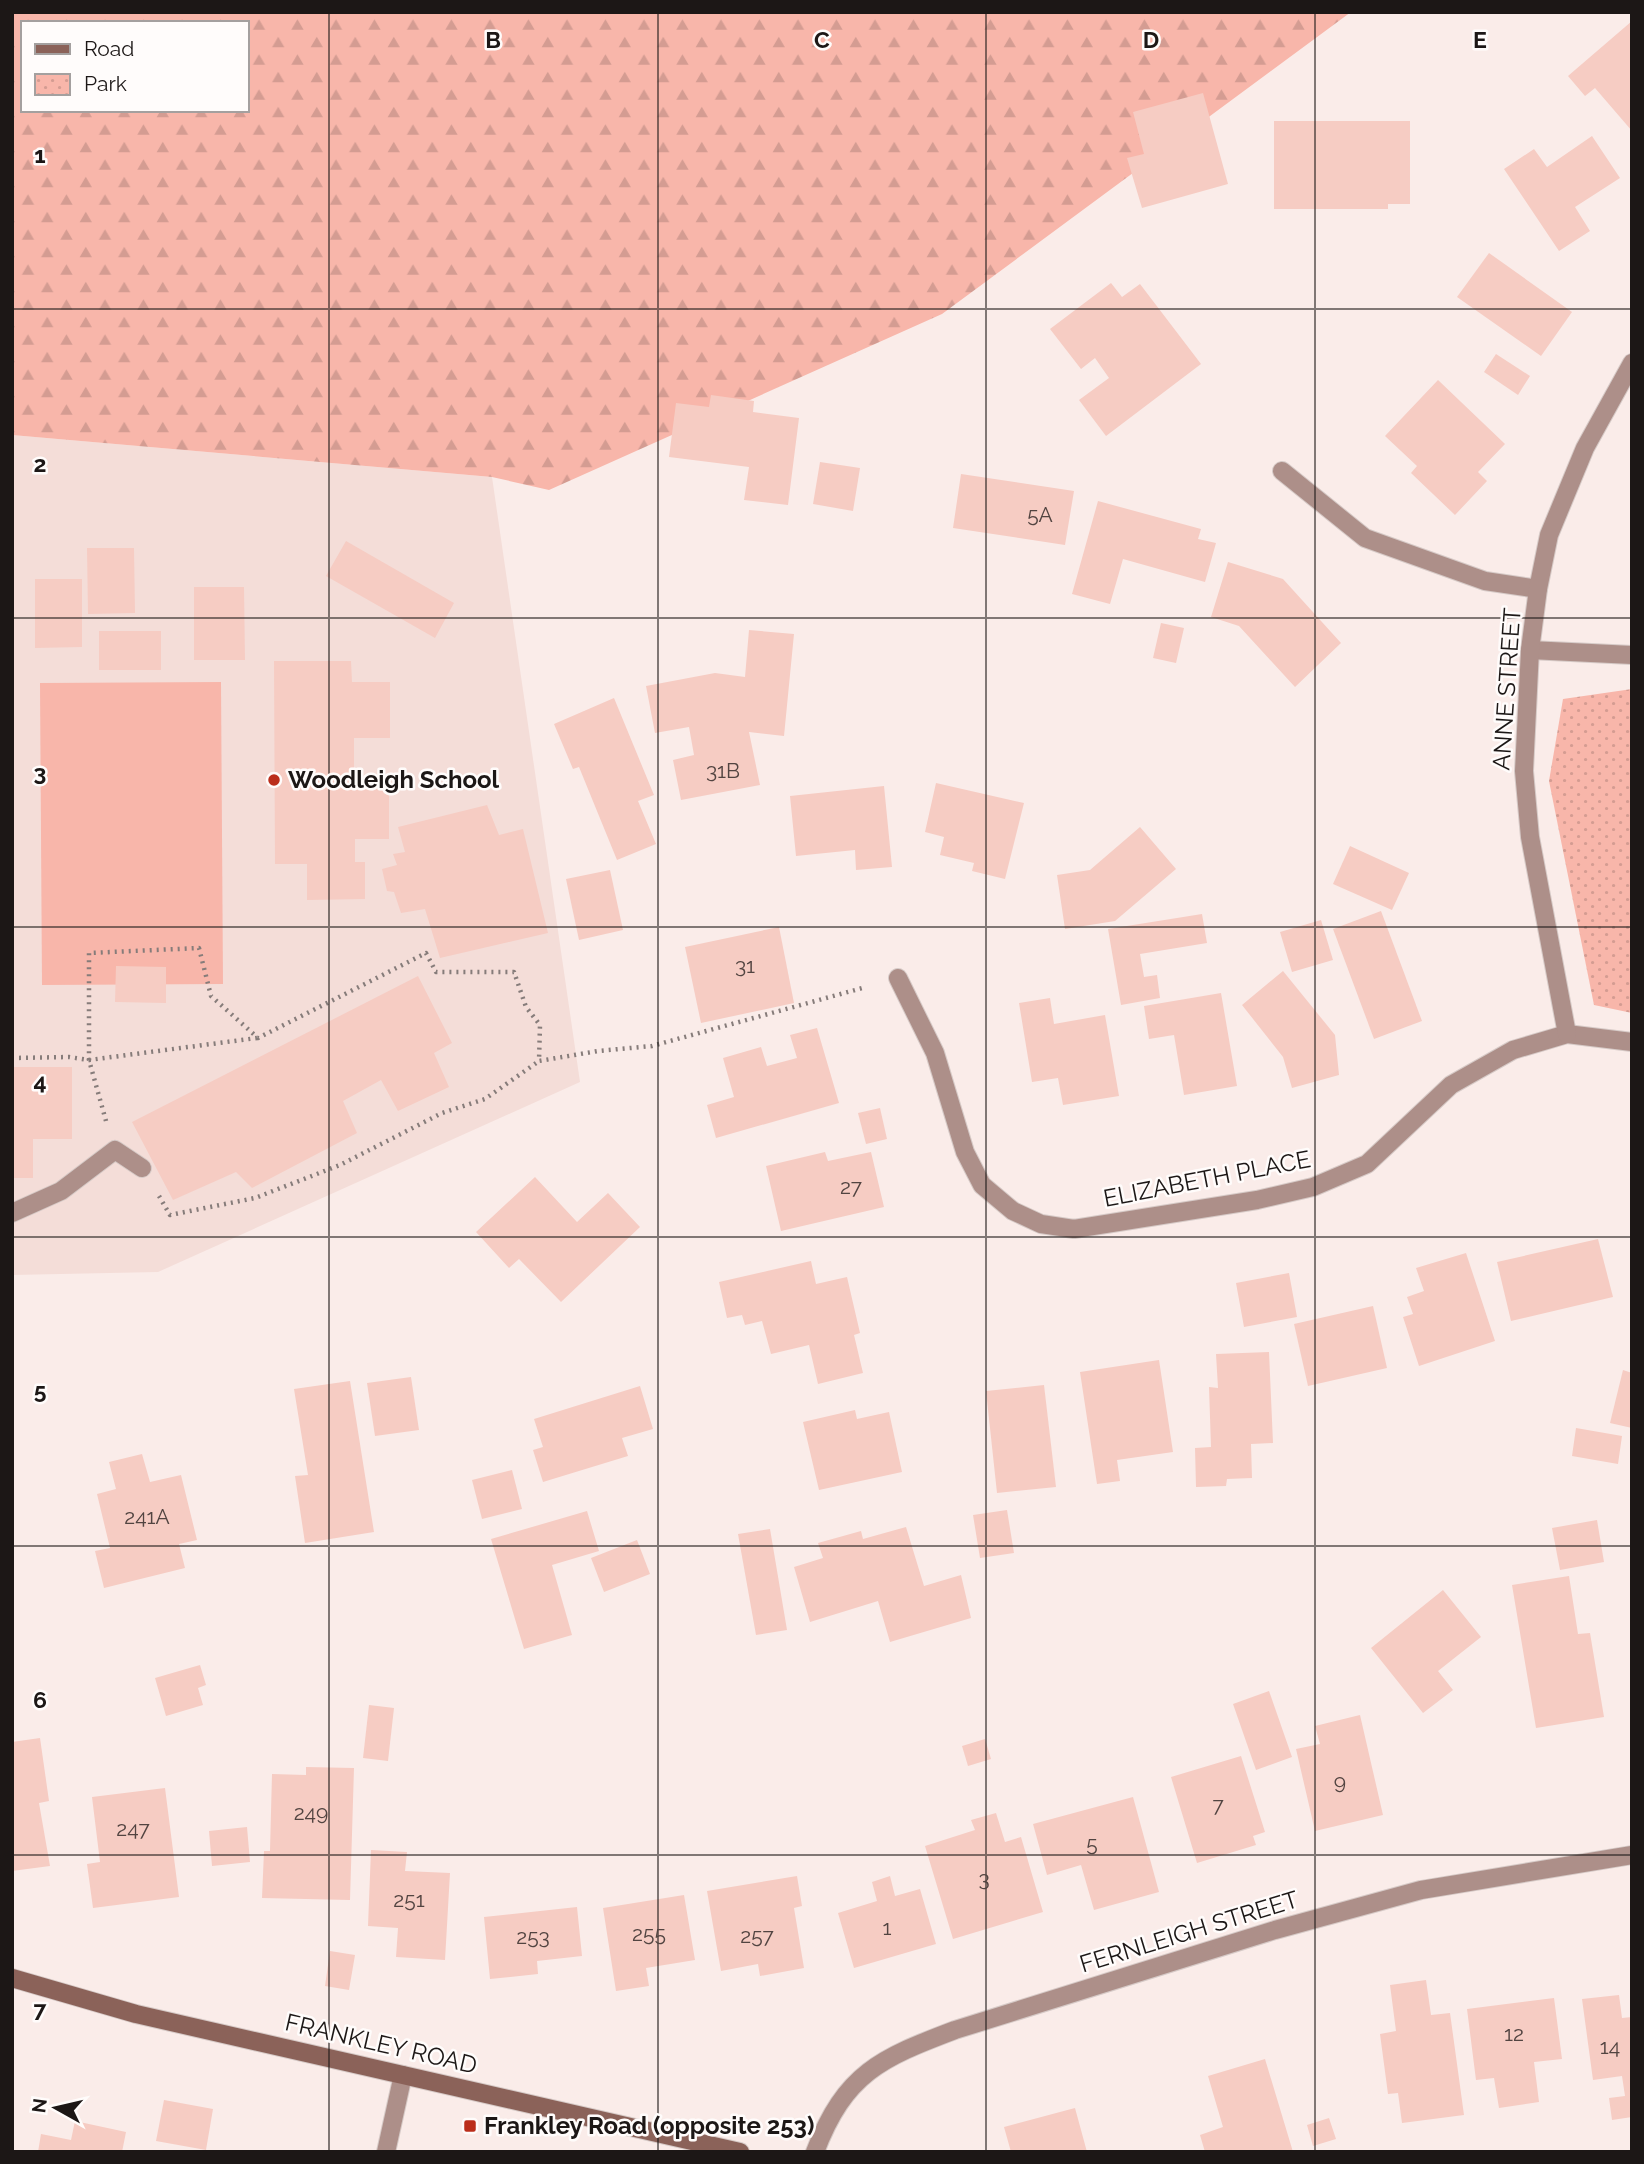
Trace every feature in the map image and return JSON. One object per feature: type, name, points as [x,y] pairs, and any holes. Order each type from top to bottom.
[{"type":"street","name":"ANNE STREET","points":[[1567,1034],[1530,837],[1524,771],[1530,650],[1549,535],[1585,448],[1632,363]]},
{"type":"street","points":[[1282,471],[1365,538],[1485,581],[1538,589]]},
{"type":"street","points":[[1530,650],[1632,656]]},
{"type":"street","name":"ELIZABETH PLACE","points":[[898,978],[935,1053],[965,1152],[982,1185],[1013,1211],[1041,1224],[1074,1229],[1257,1200],[1313,1187],[1367,1164],[1451,1085],[1513,1050],[1567,1034],[1632,1042]]},
{"type":"street","points":[[12,1213],[61,1191],[115,1150],[142,1168]]},
{"type":"street","name":"FERNLEIGH STREET","points":[[815,2152],[825,2125],[844,2094],[872,2067],[908,2048],[955,2030],[1275,1930],[1421,1890],[1632,1855]]},
{"type":"street","name":"FRANKLEY ROAD","points":[[12,1978],[136,2014],[740,2152]]},
{"type":"street","points":[[386,2152],[403,2075]]},
{"type":"path","points":[[115,1150],[89,1060],[89,953],[199,948],[211,996],[258,1038]]},
{"type":"path","points":[[12,1058],[69,1057],[89,1060],[258,1038],[426,953],[436,972],[514,972],[526,1007],[540,1025],[539,1061]]},
{"type":"path","points":[[142,1168],[170,1215],[255,1198],[340,1165],[442,1113],[485,1099],[539,1061],[598,1051],[652,1046],[898,978]]},
{"type":"shaded area","name":"Woodleigh School","points":[[12,435],[492,477],[580,1082],[158,1272],[12,1275]]},
{"type":"green space","points":[[12,12],[1351,12],[942,314],[549,490],[492,477],[12,435]]},
{"type":"green space","points":[[221,682],[223,984],[42,985],[40,683]]},
{"type":"green space","points":[[1632,689],[1632,1013],[1594,1005],[1549,781],[1563,699]]},
{"type":"building","points":[[1632,21],[1632,131],[1595,88],[1585,96],[1568,76]]},
{"type":"building","points":[[1203,93],[1228,184],[1142,208],[1127,158],[1144,154],[1133,112]]},
{"type":"building","points":[[1274,121],[1410,121],[1410,204],[1388,204],[1388,209],[1274,209]]},
{"type":"building","points":[[1592,136],[1620,178],[1575,207],[1590,231],[1559,251],[1504,169],[1534,149],[1547,167]]},
{"type":"building","points":[[1489,253],[1572,312],[1541,356],[1457,297]]},
{"type":"building","points":[[1111,283],[1122,297],[1140,284],[1201,364],[1106,436],[1079,400],[1109,378],[1095,358],[1081,369],[1050,329]]},
{"type":"building","points":[[1496,354],[1530,376],[1518,395],[1484,372]]},
{"type":"building","points":[[1438,380],[1505,444],[1478,472],[1487,481],[1455,515],[1411,473],[1417,466],[1385,436]]},
{"type":"building","points":[[711,395],[754,401],[753,412],[799,418],[788,505],[744,500],[749,467],[669,457],[676,403],[709,407]]},
{"type":"building","points":[[820,462],[860,468],[853,511],[813,504]]},
{"type":"building","points":[[961,474],[1074,491],[1065,545],[953,528]]},
{"type":"building","points":[[1098,501],[1201,529],[1198,539],[1216,543],[1205,582],[1123,559],[1110,604],[1072,594]]},
{"type":"building","points":[[346,541],[454,603],[435,638],[326,576]]},
{"type":"building","points":[[87,548],[134,548],[135,613],[88,614]]},
{"type":"building","points":[[1228,562],[1283,579],[1341,643],[1295,687],[1239,626],[1211,617]]},
{"type":"building","points":[[35,579],[82,579],[82,647],[35,648]]},
{"type":"building","points":[[194,587],[244,587],[245,660],[194,660]]},
{"type":"building","points":[[1161,623],[1184,628],[1176,663],[1153,658]]},
{"type":"building","points":[[749,630],[794,634],[784,736],[749,732],[760,785],[681,800],[673,760],[694,755],[689,727],[655,733],[646,686],[715,673],[745,677]]},
{"type":"building","points":[[99,631],[161,631],[161,670],[99,670]]},
{"type":"building","points":[[274,661],[351,661],[352,682],[390,682],[390,738],[354,738],[354,783],[389,783],[389,839],[355,839],[355,862],[365,862],[365,899],[307,900],[307,864],[275,864]]},
{"type":"building","points":[[614,698],[654,795],[638,801],[656,844],[617,860],[579,767],[573,769],[554,724]]},
{"type":"building","points":[[936,783],[1024,803],[1005,879],[972,871],[974,863],[940,855],[944,837],[925,832]]},
{"type":"building","points":[[884,786],[892,867],[856,870],[855,850],[796,856],[790,796]]},
{"type":"building","points":[[487,805],[499,835],[523,829],[548,933],[440,958],[425,909],[401,913],[394,892],[387,891],[382,869],[397,865],[393,854],[405,852],[398,827]]},
{"type":"building","points":[[1140,827],[1176,869],[1115,921],[1065,929],[1057,875],[1090,870]]},
{"type":"building","points":[[1350,846],[1409,873],[1392,910],[1333,884]]},
{"type":"building","points":[[610,870],[623,930],[579,940],[566,879]]},
{"type":"building","points":[[1381,911],[1422,1021],[1374,1039],[1333,929]]},
{"type":"building","points":[[1202,914],[1207,943],[1140,954],[1144,977],[1157,975],[1160,998],[1121,1005],[1108,929]]},
{"type":"building","points":[[1321,920],[1333,960],[1292,972],[1280,932]]},
{"type":"building","points":[[779,927],[794,1003],[701,1023],[685,947]]},
{"type":"building","points":[[116,966],[166,967],[166,1003],[115,1002]]},
{"type":"building","points":[[1283,971],[1335,1035],[1339,1075],[1292,1088],[1283,1057],[1242,1005]]},
{"type":"building","points":[[418,976],[452,1043],[434,1053],[449,1087],[398,1111],[381,1080],[343,1101],[357,1133],[252,1188],[236,1172],[173,1200],[132,1122]]},
{"type":"building","points":[[1221,993],[1237,1086],[1184,1095],[1174,1035],[1149,1039],[1144,1006]]},
{"type":"building","points":[[1050,998],[1054,1024],[1105,1015],[1119,1096],[1063,1105],[1058,1078],[1032,1082],[1019,1003]]},
{"type":"building","points":[[817,1028],[839,1103],[716,1138],[707,1105],[734,1097],[723,1058],[761,1047],[767,1066],[797,1058],[790,1035]]},
{"type":"building","points":[[12,1067],[72,1067],[72,1139],[33,1139],[33,1178],[12,1178]]},
{"type":"building","points":[[880,1108],[887,1139],[866,1144],[858,1113]]},
{"type":"building","points":[[825,1152],[828,1161],[871,1152],[884,1207],[781,1231],[766,1166]]},
{"type":"building","points":[[535,1177],[577,1222],[608,1193],[640,1227],[561,1302],[519,1259],[509,1268],[476,1232]]},
{"type":"building","points":[[1598,1239],[1613,1297],[1511,1321],[1497,1262]]},
{"type":"building","points":[[1466,1253],[1495,1341],[1419,1366],[1403,1317],[1413,1314],[1407,1297],[1424,1291],[1416,1268]]},
{"type":"building","points":[[811,1261],[816,1284],[847,1277],[860,1333],[854,1335],[863,1373],[818,1384],[809,1345],[771,1354],[762,1321],[745,1325],[742,1315],[727,1318],[719,1282]]},
{"type":"building","points":[[1289,1273],[1297,1317],[1244,1327],[1236,1283]]},
{"type":"building","points":[[1373,1306],[1387,1368],[1308,1386],[1294,1324]]},
{"type":"building","points":[[1269,1352],[1273,1443],[1251,1444],[1252,1478],[1227,1479],[1226,1486],[1196,1487],[1195,1448],[1211,1447],[1209,1387],[1218,1388],[1216,1354]]},
{"type":"building","points":[[1159,1360],[1173,1452],[1117,1460],[1120,1481],[1097,1484],[1080,1372]]},
{"type":"building","points":[[1623,1370],[1632,1373],[1632,1428],[1610,1423]]},
{"type":"building","points":[[411,1377],[419,1430],[375,1436],[367,1383]]},
{"type":"building","points":[[350,1381],[374,1532],[305,1543],[295,1476],[308,1475],[294,1389]]},
{"type":"building","points":[[1044,1385],[1056,1487],[997,1493],[986,1391]]},
{"type":"building","points":[[640,1386],[653,1429],[622,1438],[628,1456],[543,1482],[533,1450],[543,1447],[534,1419]]},
{"type":"building","points":[[855,1410],[857,1419],[889,1412],[902,1472],[819,1490],[803,1422]]},
{"type":"building","points":[[1576,1428],[1622,1436],[1618,1464],[1572,1456]]},
{"type":"building","points":[[142,1454],[150,1482],[181,1475],[197,1540],[179,1544],[185,1568],[104,1588],[95,1551],[110,1548],[97,1494],[116,1489],[109,1462]]},
{"type":"building","points":[[512,1470],[522,1509],[482,1519],[472,1480]]},
{"type":"building","points":[[1007,1510],[1014,1553],[980,1558],[973,1515]]},
{"type":"building","points":[[587,1511],[599,1551],[552,1565],[572,1635],[524,1649],[491,1539]]},
{"type":"building","points":[[1597,1520],[1604,1562],[1560,1570],[1552,1528]]},
{"type":"building","points":[[906,1527],[924,1586],[961,1575],[971,1618],[890,1642],[878,1601],[810,1622],[794,1567],[823,1558],[818,1543],[861,1531],[863,1539]]},
{"type":"building","points":[[770,1529],[787,1630],[756,1635],[738,1534]]},
{"type":"building","points":[[637,1540],[650,1574],[604,1592],[591,1558]]},
{"type":"building","points":[[1569,1576],[1578,1634],[1590,1633],[1604,1717],[1536,1728],[1512,1585]]},
{"type":"building","points":[[1443,1590],[1481,1637],[1438,1671],[1453,1690],[1423,1713],[1371,1648]]},
{"type":"building","points":[[200,1665],[206,1685],[198,1688],[203,1705],[166,1716],[155,1678]]},
{"type":"building","points":[[1269,1691],[1292,1757],[1256,1770],[1233,1704]]},
{"type":"building","points":[[369,1705],[394,1708],[388,1761],[363,1758]]},
{"type":"building","points":[[1360,1715],[1383,1815],[1315,1831],[1296,1749],[1320,1744],[1315,1726]]},
{"type":"building","points":[[40,1738],[49,1801],[39,1803],[50,1866],[12,1871],[12,1742]]},
{"type":"building","points":[[985,1739],[991,1759],[968,1766],[962,1746]]},
{"type":"building","points":[[1241,1756],[1265,1832],[1253,1836],[1256,1845],[1197,1863],[1171,1777]]},
{"type":"building","points":[[306,1767],[354,1768],[350,1900],[262,1898],[264,1851],[270,1851],[272,1774],[306,1775]]},
{"type":"building","points":[[165,1788],[179,1897],[93,1908],[87,1864],[100,1862],[92,1797]]},
{"type":"building","points":[[1133,1797],[1159,1892],[1094,1910],[1081,1865],[1047,1875],[1033,1824]]},
{"type":"building","points":[[996,1813],[1005,1842],[1021,1837],[1043,1912],[953,1939],[925,1846],[975,1830],[971,1820]]},
{"type":"building","points":[[247,1827],[250,1862],[212,1866],[209,1831]]},
{"type":"building","points":[[371,1850],[407,1852],[405,1871],[450,1873],[445,1960],[396,1957],[398,1928],[368,1926]]},
{"type":"building","points":[[797,1876],[802,1906],[794,1908],[804,1968],[760,1976],[758,1964],[721,1971],[707,1891]]},
{"type":"building","points":[[890,1876],[895,1896],[920,1889],[936,1944],[854,1968],[838,1913],[877,1901],[872,1882]]},
{"type":"building","points":[[684,1895],[695,1960],[646,1968],[649,1986],[616,1991],[603,1908]]},
{"type":"building","points":[[577,1907],[582,1956],[537,1961],[538,1974],[490,1979],[484,1917]]},
{"type":"building","points":[[330,1951],[355,1955],[349,1990],[325,1986]]},
{"type":"building","points":[[1426,1980],[1431,2015],[1450,2013],[1464,2115],[1402,2123],[1398,2093],[1388,2094],[1380,2034],[1396,2031],[1390,1985]]},
{"type":"building","points":[[1619,1995],[1622,2018],[1632,2017],[1632,2117],[1612,2120],[1609,2098],[1625,2096],[1622,2076],[1593,2080],[1582,1999]]},
{"type":"building","points":[[1554,1998],[1562,2059],[1534,2062],[1539,2102],[1499,2108],[1494,2078],[1476,2080],[1467,2009]]},
{"type":"building","points":[[1265,2059],[1293,2152],[1205,2152],[1200,2135],[1223,2127],[1208,2076]]},
{"type":"building","points":[[164,2100],[213,2109],[206,2150],[156,2141]]},
{"type":"building","points":[[1075,2108],[1087,2152],[1011,2152],[1004,2127]]},
{"type":"building","points":[[1329,2118],[1336,2139],[1313,2146],[1307,2125]]},
{"type":"building","points":[[75,2121],[126,2132],[122,2152],[38,2152],[41,2134],[71,2140]]},
{"type":"place","name":"Woodleigh School","points":[[274,780]]},
{"type":"place","name":"Frankley Road (opposite 253)","points":[[470,2126]]}]
